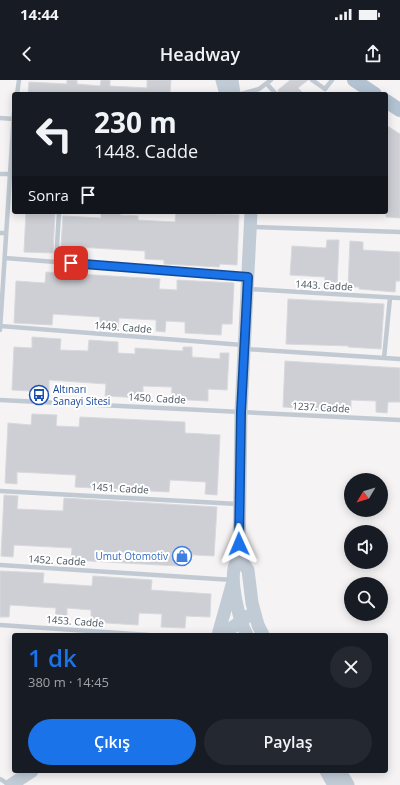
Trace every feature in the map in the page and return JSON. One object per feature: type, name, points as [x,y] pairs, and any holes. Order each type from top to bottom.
[{"type":"main road","points":[[354,80],[372,92]]},
{"type":"main road","points":[[388,102],[400,110]]},
{"type":"street","points":[[222,80],[225,92]]},
{"type":"street","points":[[232,80],[234,92]]},
{"type":"street","points":[[219,633],[233,580],[234,567],[239,558],[238,504],[241,412],[251,214]]},
{"type":"street","points":[[233,633],[244,631],[258,624],[248,570],[239,558]]},
{"type":"street","points":[[233,580],[244,631]]},
{"type":"street","points":[[10,785],[29,773]]},
{"type":"street","points":[[327,773],[334,785]]},
{"type":"street","points":[[341,773],[348,785]]},
{"type":"lane","points":[[16,92],[18,80]]},
{"type":"lane","points":[[312,80],[324,92],[332,80]]},
{"type":"lane","points":[[248,92],[259,89],[269,82],[274,92]]},
{"type":"lane","points":[[0,118],[12,119]]},
{"type":"lane","points":[[0,330],[0,311],[5,258],[12,141]]},
{"type":"lane","points":[[0,174],[9,174]]},
{"type":"lane","points":[[56,262],[59,214]]},
{"type":"lane","points":[[250,227],[400,232]]},
{"type":"lane","points":[[0,233],[6,233]]},
{"type":"lane","name":"1443. Cadde","points":[[5,258],[400,298]]},
{"type":"lane","points":[[384,358],[390,298]]},
{"type":"lane","name":"1449. Cadde","points":[[0,326],[400,359]]},
{"type":"lane","name":"1450. Cadde","points":[[0,400],[241,412]]},
{"type":"lane","name":"1237. Cadde","points":[[241,412],[400,420]]},
{"type":"lane","name":"1451. Cadde","points":[[0,491],[238,504]]},
{"type":"lane","name":"1452. Cadde","points":[[0,565],[233,580]]},
{"type":"lane","name":"1453. Cadde","points":[[0,625],[119,633]]},
{"type":"lane","points":[[0,779],[10,785]]},
{"type":"building","points":[[67,80],[77,80],[77,84],[100,86],[101,80],[110,80],[110,86],[147,88],[147,80],[171,80],[170,92],[28,92],[29,82],[67,84]]},
{"type":"building","points":[[290,80],[308,80],[298,88],[302,92],[278,92],[278,90]]},
{"type":"building","points":[[388,126],[400,134],[400,218],[386,217],[386,214],[388,214]]},
{"type":"building","points":[[26,214],[55,214],[53,253],[24,252]]},
{"type":"building","points":[[101,214],[120,214],[138,216],[138,220],[175,222],[176,214],[239,215],[237,265],[220,264],[219,267],[164,264],[164,260],[145,259],[145,251],[61,246],[63,216],[101,218]]},
{"type":"building","points":[[327,240],[339,240],[337,288],[324,288],[325,277],[290,275],[292,246],[326,248]]},
{"type":"building","points":[[350,241],[363,242],[363,250],[400,252],[400,281],[396,281],[395,292],[348,287]]},
{"type":"building","points":[[46,272],[160,279],[159,289],[177,290],[177,280],[234,283],[232,324],[222,324],[221,335],[185,333],[185,322],[166,321],[165,332],[156,331],[156,320],[119,318],[118,329],[99,328],[100,317],[53,314],[52,325],[14,323],[16,281],[45,283]]},
{"type":"building","points":[[288,299],[384,304],[381,349],[348,347],[349,346],[286,344]]},
{"type":"building","points":[[32,337],[61,339],[60,350],[88,351],[89,340],[118,342],[118,353],[135,354],[135,348],[183,351],[183,347],[192,347],[192,357],[220,359],[220,353],[229,353],[227,390],[208,389],[208,401],[171,399],[172,387],[143,386],[143,398],[105,396],[106,384],[49,380],[49,392],[12,390],[14,347],[32,348]]},
{"type":"building","points":[[285,361],[400,368],[400,402],[388,402],[387,413],[376,412],[376,401],[351,400],[351,411],[283,407]]},
{"type":"building","points":[[32,414],[57,415],[56,426],[79,427],[80,417],[185,422],[185,433],[220,435],[217,495],[205,494],[206,482],[170,480],[169,492],[75,487],[76,475],[17,472],[17,484],[5,483],[8,423],[31,425]]},
{"type":"building","points":[[4,495],[18,496],[17,509],[63,511],[64,498],[217,507],[214,556],[178,554],[178,566],[71,560],[72,548],[14,545],[13,557],[1,556]]},
{"type":"building","points":[[0,571],[44,573],[43,583],[92,586],[93,576],[152,580],[151,590],[211,594],[210,617],[186,616],[185,628],[161,627],[162,614],[139,613],[138,625],[91,622],[91,610],[67,608],[67,621],[55,620],[56,608],[10,605],[9,617],[0,617]]},
{"type":"place","name":"Altınarı Sanayi Sitesi","points":[[39,395]]},
{"type":"place","name":"Umut Otomotiv","points":[[182,556]]},
{"type":"route","points":[[71,263],[248,277],[241,412],[238,504],[239,544]]}]
